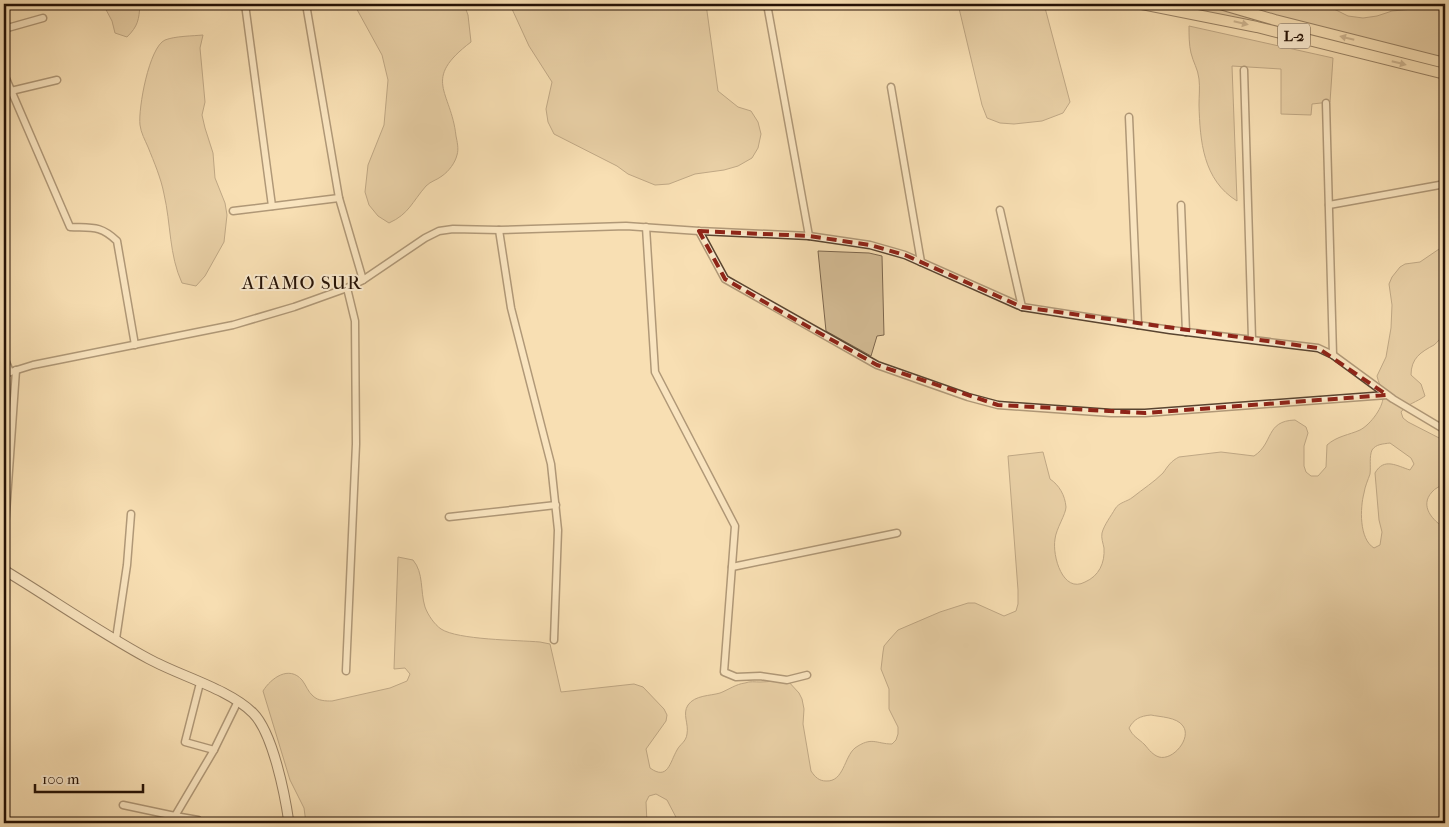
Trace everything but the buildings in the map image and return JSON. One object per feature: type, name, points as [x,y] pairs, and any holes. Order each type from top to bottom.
[{"type":"main road","name":"L-2","points":[[1142,4],[1257,27],[1445,74]]},
{"type":"main road","name":"L-2","points":[[1220,4],[1275,20],[1445,63]]},
{"type":"street","points":[[245,4],[272,206]]},
{"type":"street","points":[[306,4],[339,198],[363,280]]},
{"type":"street","points":[[767,4],[808,236]]},
{"type":"street","points":[[4,29],[43,18]]},
{"type":"street","points":[[1244,70],[1252,339]]},
{"type":"street","points":[[4,74],[70,227],[95,228],[107,232],[117,242],[135,345]]},
{"type":"street","points":[[11,91],[57,80]]},
{"type":"street","points":[[891,87],[921,262]]},
{"type":"street","points":[[1326,102],[1333,355]]},
{"type":"street","points":[[1129,117],[1138,326]]},
{"type":"street","points":[[1329,205],[1445,184]]},
{"type":"street","points":[[232,211],[339,198]]},
{"type":"street","points":[[1181,205],[1186,332]]},
{"type":"street","points":[[1000,210],[1022,307]]},
{"type":"street","points":[[10,372],[33,365],[233,326],[294,307],[347,288],[363,280],[425,238],[439,231],[453,229],[499,230],[626,226],[808,236],[870,245],[889,249],[921,262],[1022,307],[1138,326],[1318,348],[1333,355],[1386,395],[1445,430]]},
{"type":"street","points":[[646,227],[655,372],[735,526],[724,672],[736,677],[760,676],[787,680],[807,676]]},
{"type":"street","points":[[499,230],[511,308],[551,464],[558,530],[554,640]]},
{"type":"street","points":[[698,231],[725,279],[780,311],[877,365],[968,397],[998,405],[1111,413],[1145,413],[1386,395]]},
{"type":"street","points":[[346,671],[356,444],[355,321],[347,288]]},
{"type":"street","points":[[4,357],[10,372],[4,542]]},
{"type":"street","points":[[449,517],[556,505]]},
{"type":"street","points":[[116,639],[127,565],[131,514]]},
{"type":"street","points":[[732,567],[897,533]]},
{"type":"street","points":[[4,570],[150,660],[238,700],[254,714],[265,730],[271,744],[289,823]]},
{"type":"street","points":[[200,683],[185,742],[214,750]]},
{"type":"street","points":[[175,816],[214,750],[238,700]]},
{"type":"street","points":[[123,805],[198,820]]},
{"type":"highlighted area","points":[[699,231],[809,236],[870,245],[905,255],[1022,307],[1318,348],[1387,395],[1145,413],[998,405],[877,365],[725,279]]},
{"type":"shaded area","points":[[103,4],[140,4],[137,22],[127,37],[115,33],[112,21]]},
{"type":"shaded area","points":[[354,4],[464,4],[468,15],[471,42],[456,55],[447,66],[443,76],[445,96],[453,120],[457,143],[456,158],[447,172],[428,184],[406,212],[389,223],[378,216],[369,205],[365,192],[368,165],[384,125],[388,80],[382,55]]},
{"type":"shaded area","points":[[508,4],[706,4],[718,91],[738,107],[751,111],[758,122],[761,134],[758,148],[752,158],[738,166],[724,170],[695,174],[669,184],[655,185],[628,174],[617,166],[554,134],[548,122],[546,109],[552,82],[529,46]]},
{"type":"shaded area","points":[[958,4],[1044,4],[1070,102],[1063,113],[1042,121],[1014,124],[1000,123],[987,118],[982,105]]},
{"type":"shaded area","points":[[1162,4],[1204,4],[1253,19],[1252,21]]},
{"type":"shaded area","points":[[1230,4],[1324,4],[1348,16],[1363,18],[1392,11],[1413,9],[1425,4],[1445,4],[1445,59]]},
{"type":"shaded area","points":[[1189,26],[1333,58],[1330,102],[1312,104],[1311,115],[1281,114],[1281,69],[1232,66],[1237,201],[1217,182],[1210,171],[1202,146],[1199,79],[1190,50]]},
{"type":"shaded area","points":[[203,35],[200,48],[205,102],[202,115],[213,153],[215,178],[225,203],[227,215],[224,242],[205,276],[196,286],[182,283],[178,272],[172,250],[163,188],[141,131],[140,117],[146,79],[159,45],[169,39]]},
{"type":"shaded area","points":[[1445,245],[1445,333],[1435,344],[1418,356],[1411,369],[1411,375],[1421,384],[1425,396],[1401,412],[1403,418],[1408,422],[1445,441],[1445,483],[1428,497],[1427,508],[1432,517],[1445,528],[1445,823],[679,823],[667,800],[656,794],[649,796],[646,802],[647,823],[306,823],[304,808],[290,780],[263,691],[275,678],[286,673],[297,676],[302,680],[315,698],[327,701],[390,688],[407,681],[410,674],[405,668],[394,669],[398,557],[413,560],[416,565],[419,571],[425,607],[436,625],[441,629],[449,633],[474,637],[550,644],[561,692],[634,684],[643,687],[664,709],[667,715],[666,721],[646,749],[650,768],[661,772],[668,768],[686,737],[686,708],[695,699],[720,693],[747,682],[787,680],[802,699],[804,709],[803,724],[811,771],[816,777],[824,781],[837,778],[851,752],[861,744],[874,741],[892,744],[896,740],[898,727],[889,709],[889,689],[881,669],[884,646],[898,630],[940,612],[968,603],[975,603],[1004,616],[1016,611],[1018,590],[1008,456],[1043,452],[1050,479],[1061,491],[1066,507],[1055,539],[1057,563],[1065,578],[1071,583],[1077,584],[1090,579],[1100,568],[1104,554],[1102,533],[1117,507],[1131,499],[1163,473],[1179,457],[1221,452],[1254,456],[1265,445],[1274,428],[1285,421],[1295,420],[1306,427],[1308,433],[1304,446],[1304,466],[1306,472],[1311,476],[1318,476],[1326,467],[1327,445],[1364,428],[1372,420],[1382,404],[1383,394],[1377,376],[1386,357],[1391,328],[1392,305],[1389,284],[1400,267],[1405,264],[1420,262]],"holes":[[[1390,443],[1411,458],[1414,464],[1410,470],[1391,464],[1382,465],[1375,473],[1379,520],[1382,532],[1380,545],[1374,548],[1369,544],[1363,531],[1361,515],[1363,499],[1370,474],[1372,450],[1378,445]],[[1151,715],[1173,719],[1183,726],[1185,731],[1183,742],[1180,748],[1170,756],[1159,757],[1155,755],[1129,728],[1138,718]]]},
{"type":"shaded area","points":[[818,251],[869,253],[882,256],[884,335],[877,336],[871,356],[826,331]]},
{"type":"district","name":"ATAMO SUR","points":[[302,283]]}]
